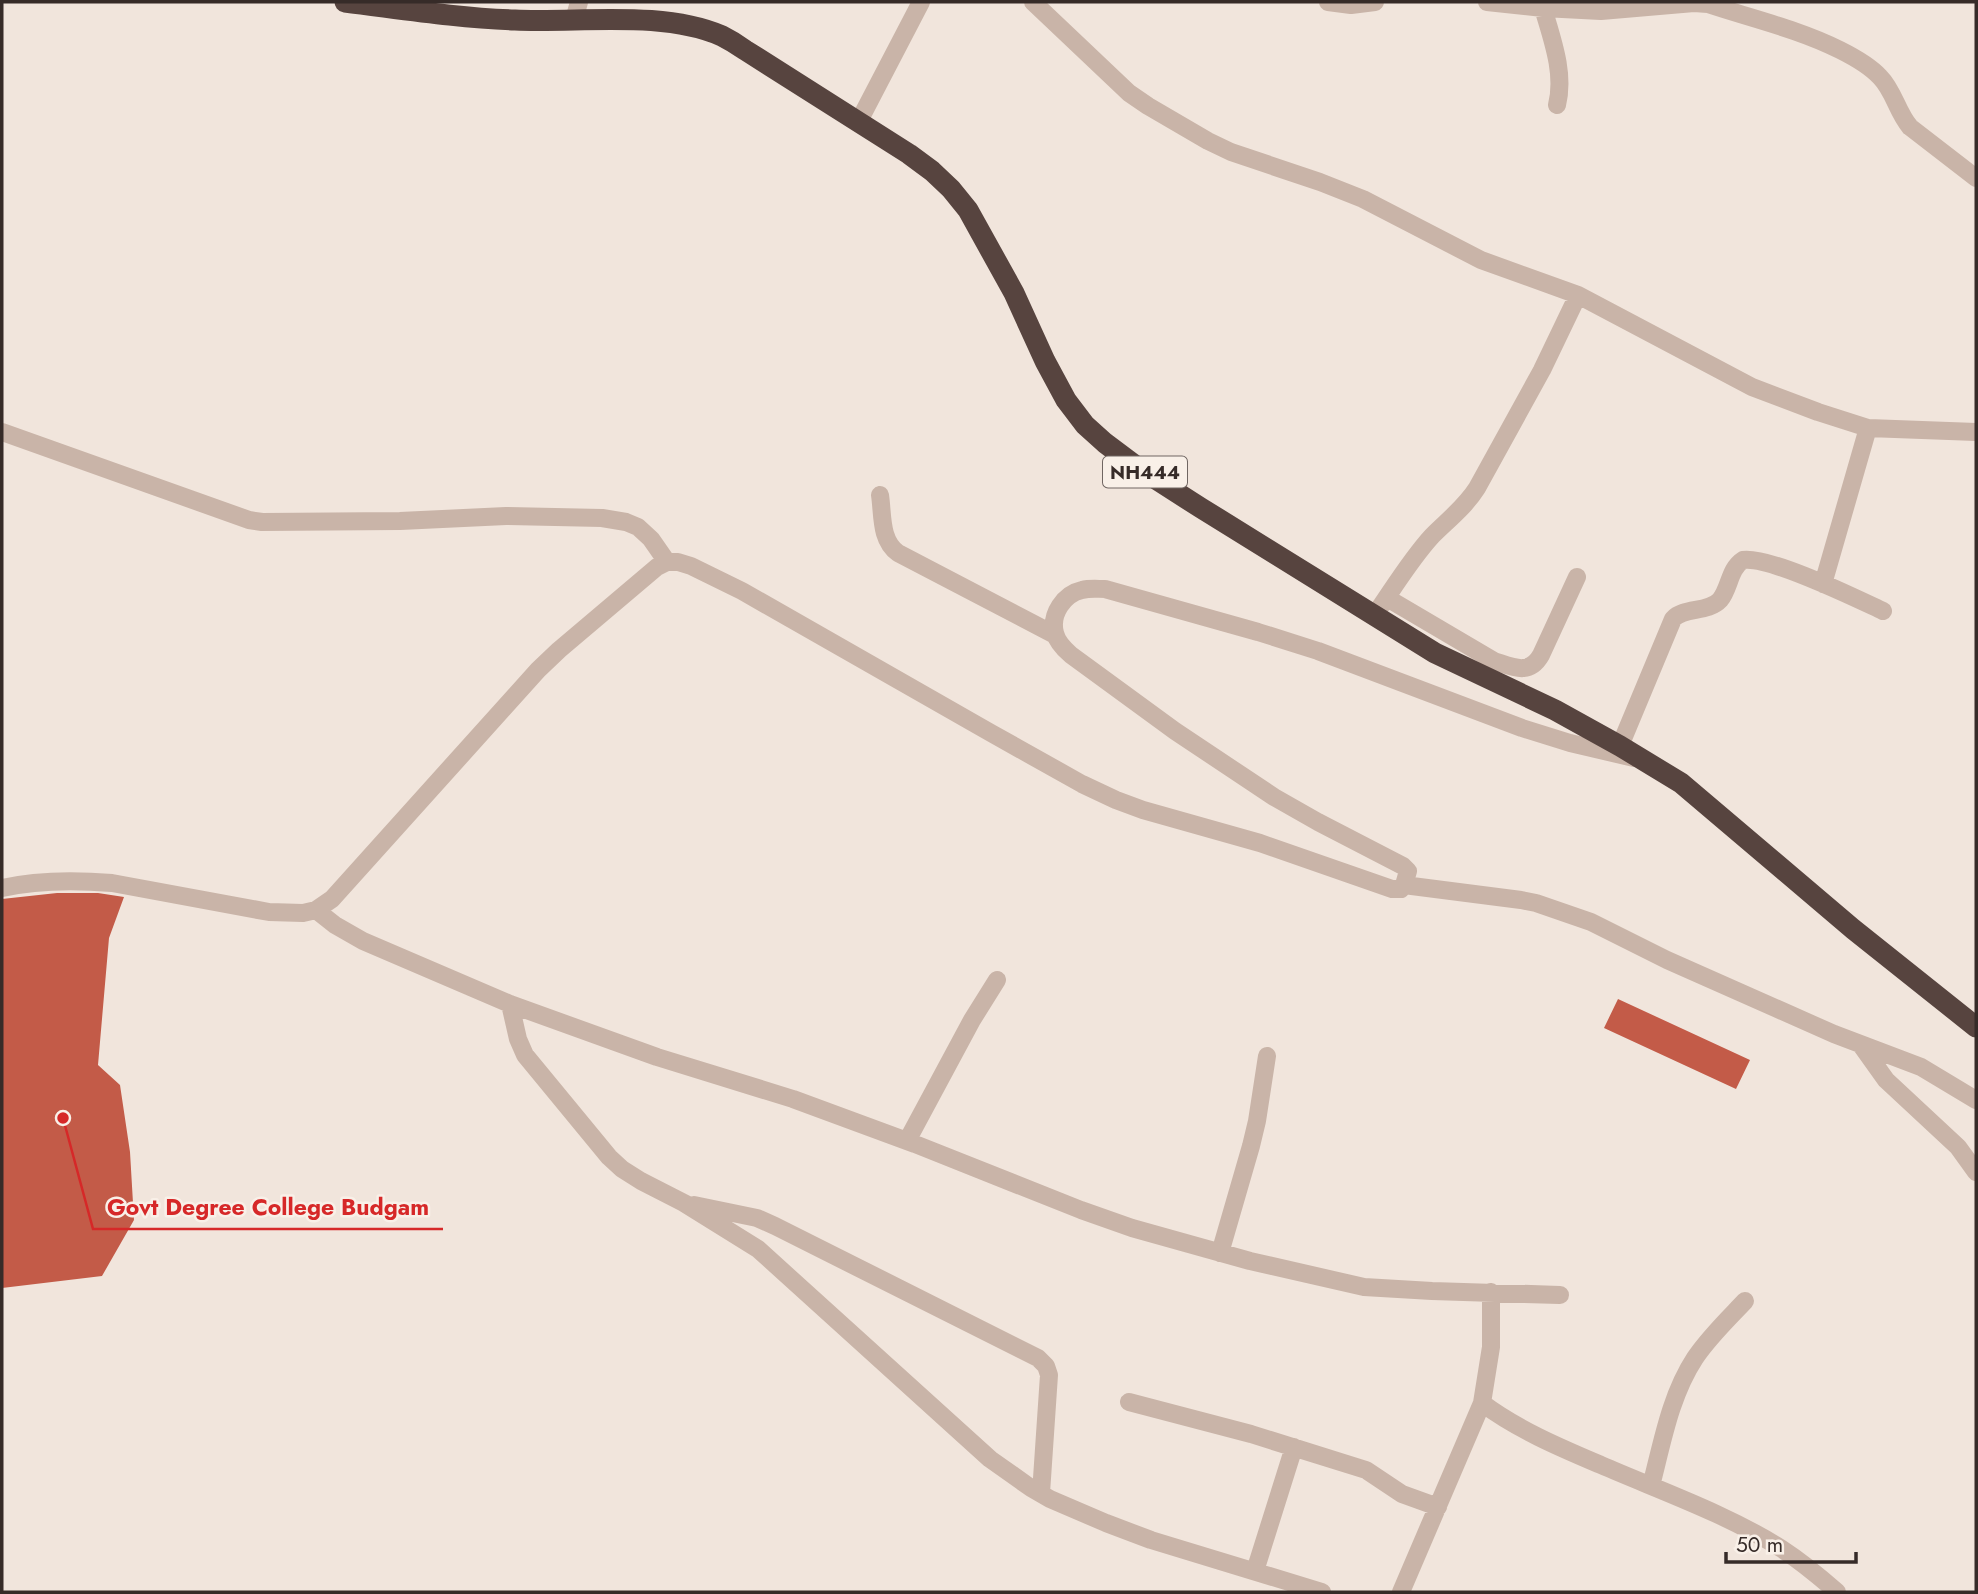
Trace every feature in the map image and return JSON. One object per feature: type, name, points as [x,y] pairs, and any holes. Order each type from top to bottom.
[{"type":"highway","name":"NH444","points":[[345,2],[422,13],[475,10],[519,20],[576,11],[697,28],[723,37],[909,154],[951,189],[968,209],[1014,293],[1066,400],[1085,425],[1105,443],[1137,467],[1435,653],[1555,709],[1681,783],[1853,929],[1976,1027]]},
{"type":"street","points":[[858,123],[921,2]]},
{"type":"street","points":[[1033,2],[1129,93],[1231,152],[1363,199],[1481,260],[1578,295],[1752,387],[1868,428],[1976,432]]},
{"type":"street","points":[[1328,2],[1351,5],[1375,2]]},
{"type":"street","points":[[1487,2],[1601,11],[1709,4],[1797,31],[1828,44],[1872,69],[1888,87],[1902,117],[1910,127],[1976,178]]},
{"type":"street","points":[[1544,8],[1561,82],[1557,105]]},
{"type":"street","points":[[1374,616],[1420,551],[1470,499],[1477,488],[1536,381],[1578,295]]},
{"type":"street","points":[[1823,584],[1868,428]]},
{"type":"street","points":[[2,432],[249,520],[400,522],[506,516],[602,518],[638,527],[651,539],[667,562]]},
{"type":"street","points":[[880,495],[885,537],[890,547],[1055,635]]},
{"type":"street","points":[[1620,746],[1675,616],[1710,606],[1720,600],[1738,563],[1748,559],[1757,560],[1823,584],[1883,611]]},
{"type":"street","points":[[2,888],[55,881],[90,881],[269,912],[316,910],[332,899],[538,670],[657,567],[667,562],[691,566],[742,591],[1082,784],[1116,800],[1261,843],[1392,890],[1401,889],[1405,885],[1408,871],[1403,866],[1274,797],[1111,686],[1071,655],[1055,635],[1054,623],[1062,602],[1069,595],[1081,590],[1105,589],[1318,651],[1522,728],[1647,762]]},
{"type":"street","points":[[1387,598],[1494,661],[1527,668],[1533,666],[1541,655],[1577,577]]},
{"type":"street","points":[[1405,885],[1521,900],[1591,922],[1667,960],[1861,1045],[1921,1067],[1976,1100]]},
{"type":"street","points":[[316,910],[363,941],[510,1004],[657,1057],[793,1099],[1132,1228],[1220,1253],[1364,1287],[1560,1295]]},
{"type":"street","points":[[907,1141],[972,1020],[997,980]]},
{"type":"street","points":[[510,1004],[517,1039],[524,1055],[609,1157],[640,1181],[684,1203],[758,1250],[990,1459],[1041,1493],[1097,1519],[1151,1540],[1322,1592]]},
{"type":"street","points":[[1861,1045],[1886,1080],[1958,1147],[1976,1172]]},
{"type":"street","points":[[1220,1253],[1257,1121],[1267,1056]]},
{"type":"street","points":[[684,1203],[730,1211],[766,1222],[1038,1358],[1046,1366],[1049,1375],[1041,1493]]},
{"type":"street","points":[[1401,1592],[1482,1403],[1491,1347],[1491,1292]]},
{"type":"street","points":[[1651,1486],[1672,1410],[1684,1378],[1714,1334],[1745,1301]]},
{"type":"street","points":[[1129,1402],[1294,1447],[1366,1470],[1402,1494],[1438,1507]]},
{"type":"street","points":[[1482,1403],[1516,1425],[1577,1455],[1737,1525],[1782,1549],[1837,1592]]},
{"type":"street","points":[[1255,1571],[1294,1447]]},
{"type":"building","points":[[57,893],[98,893],[124,897],[109,938],[98,1065],[120,1085],[130,1152],[134,1220],[102,1276],[2,1288],[2,899]]},
{"type":"building","points":[[1618,999],[1750,1060],[1736,1089],[1604,1028]]},
{"type":"place","name":"Govt Degree College Budgam","points":[[63,1118]]}]
